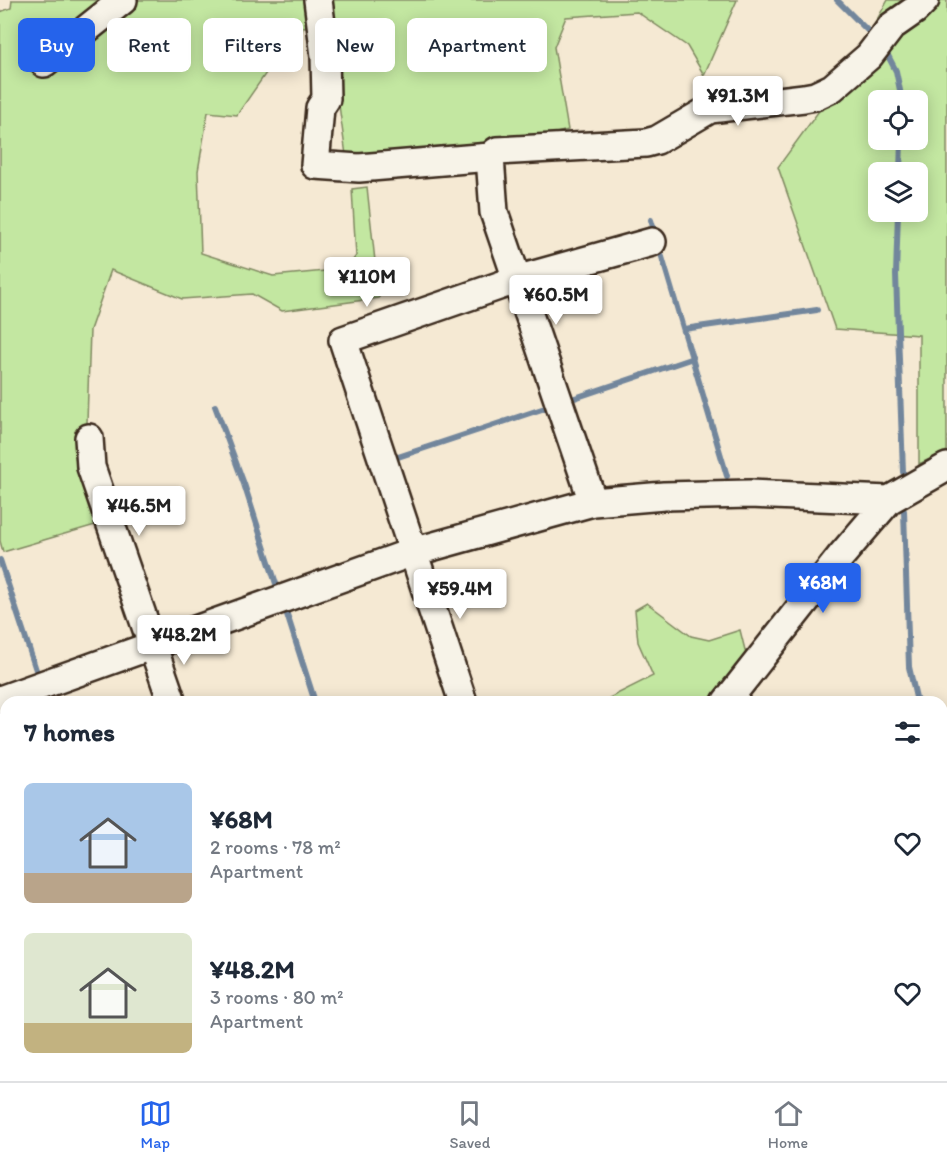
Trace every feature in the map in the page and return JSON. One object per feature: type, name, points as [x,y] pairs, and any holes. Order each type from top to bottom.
[{"type":"street","points":[[95,22],[123,0]]},
{"type":"street","points":[[318,0],[326,56],[326,99],[320,108],[315,165],[359,168],[490,157],[497,151],[646,143],[657,140],[710,109],[815,96],[832,88],[853,72],[869,56],[892,26],[925,0]]},
{"type":"street","points":[[490,157],[494,212],[593,502]]},
{"type":"street","points":[[461,696],[343,340],[516,280],[652,242]]},
{"type":"street","points":[[89,438],[91,467],[170,696]]},
{"type":"street","points":[[733,696],[840,556],[889,500],[947,467]]},
{"type":"street","points":[[11,696],[413,552],[593,502],[664,496],[750,494],[889,500]]},
{"type":"green space","points":[[12,0],[737,0],[704,75],[687,46],[637,12],[566,17],[554,47],[568,130],[522,142],[347,162],[334,72],[395,72],[395,18],[315,18],[315,26],[303,27],[303,18],[203,18],[203,72],[267,72],[237,115],[208,112],[198,171],[201,253],[273,276],[346,269],[356,256],[352,189],[367,187],[379,298],[282,311],[252,294],[182,299],[111,270],[90,330],[86,453],[102,523],[3,552],[0,541],[0,12],[11,8]]},
{"type":"green space","points":[[888,0],[947,0],[947,451],[919,464],[919,335],[835,329],[778,167],[848,71]]},
{"type":"green space","points":[[647,603],[691,636],[709,640],[740,630],[746,654],[714,696],[613,696],[653,676],[638,642],[635,610]]},
{"type":"waterway","points":[[837,0],[868,31]]},
{"type":"waterway","points":[[884,48],[896,71],[900,90]]},
{"type":"waterway","points":[[900,162],[901,150]]},
{"type":"waterway","points":[[651,220],[656,237]]},
{"type":"waterway","points":[[898,222],[896,275],[903,472]]},
{"type":"waterway","points":[[659,247],[727,476]]},
{"type":"waterway","points":[[684,329],[817,310]]},
{"type":"waterway","points":[[566,401],[693,358]]},
{"type":"waterway","points":[[392,459],[554,405]]},
{"type":"waterway","points":[[215,406],[244,484],[279,593]]},
{"type":"waterway","points":[[904,511],[909,667],[916,696]]},
{"type":"waterway","points":[[0,560],[39,679]]},
{"type":"waterway","points":[[284,605],[313,696]]}]
